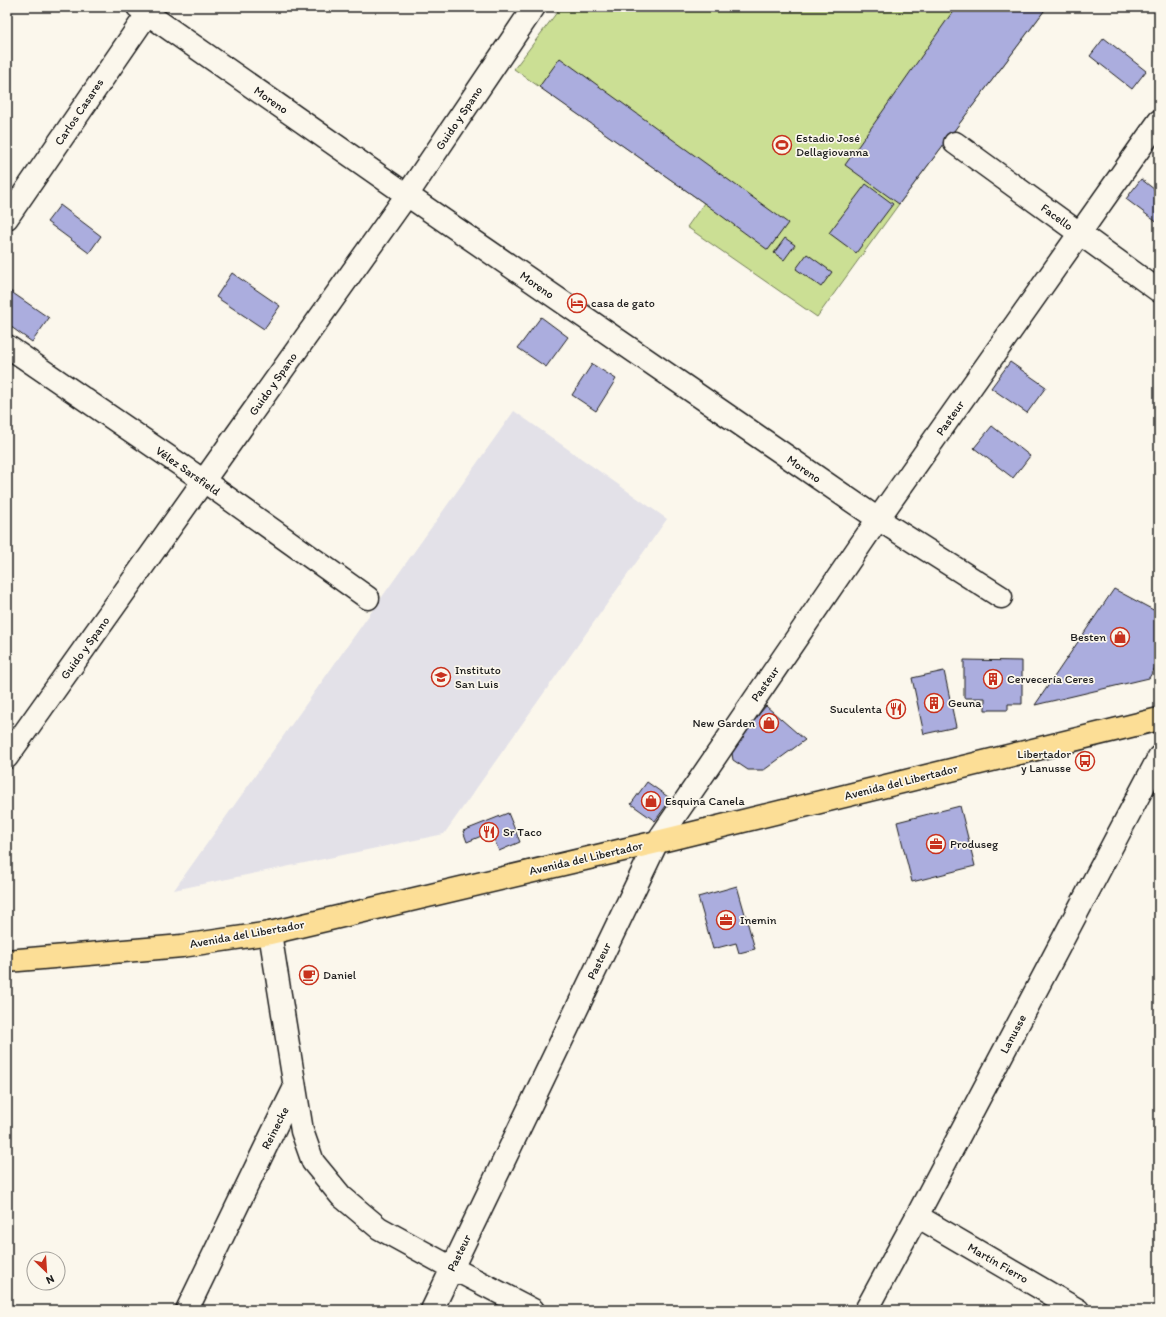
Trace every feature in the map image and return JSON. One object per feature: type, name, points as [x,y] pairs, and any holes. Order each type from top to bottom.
[{"type":"main road","name":"Avenida del Libertador","points":[[7,961],[182,946],[270,933],[657,842],[1159,719]]},
{"type":"street","name":"Guido y Spano","points":[[7,757],[407,195],[534,7]]},
{"type":"street","name":"Moreno","points":[[146,9],[407,195],[878,519],[1001,597]]},
{"type":"street","name":"Carlos Casares","points":[[7,218],[146,9]]},
{"type":"street","name":"Pasteur","points":[[432,1310],[657,842],[878,519],[1159,121]]},
{"type":"street","name":"Facello","points":[[955,143],[1159,291]]},
{"type":"street","name":"Vélez Sarsfield","points":[[7,346],[204,482],[368,598]]},
{"type":"street","name":"Lanusse","points":[[866,1310],[1159,757]]},
{"type":"street","points":[[270,933],[294,1089],[302,1131],[313,1162],[341,1196],[379,1228],[452,1268],[534,1310]]},
{"type":"street","name":"Reinecke","points":[[187,1310],[294,1089]]},
{"type":"street","name":"Martín Fierro","points":[[917,1216],[1078,1310]]},
{"type":"shaded area","name":"Instituto San Luis","points":[[514,411],[667,519],[444,834],[174,890]]},
{"type":"green space","name":"Estadio José Dellagiovanna","points":[[561,7],[1047,7],[899,204],[817,317],[687,227],[704,203],[514,69]]},
{"type":"building","points":[[956,7],[1047,7],[899,204],[845,165]]},
{"type":"building","points":[[1104,38],[1146,71],[1132,89],[1090,56]]},
{"type":"building","points":[[560,58],[788,223],[768,250],[539,87]]},
{"type":"building","points":[[1141,179],[1159,193],[1159,224],[1126,199]]},
{"type":"building","points":[[866,184],[893,204],[856,253],[829,233]]},
{"type":"building","points":[[60,205],[101,236],[89,253],[47,222]]},
{"type":"building","points":[[785,238],[795,245],[784,260],[774,253]]},
{"type":"building","points":[[807,254],[832,272],[821,287],[796,269]]},
{"type":"building","points":[[232,273],[280,306],[264,329],[216,297]]},
{"type":"building","points":[[7,289],[49,318],[32,342],[7,324]]},
{"type":"building","points":[[541,317],[568,337],[546,367],[518,348]]},
{"type":"building","points":[[1010,362],[1046,387],[1027,413],[991,388]]},
{"type":"building","points":[[592,364],[616,379],[596,411],[572,395]]},
{"type":"building","points":[[992,426],[1030,456],[1013,478],[974,448]]},
{"type":"building","name":"Besten","points":[[1114,589],[1159,613],[1159,661],[1149,678],[1035,705]]},
{"type":"building","name":"Cervecería Ceres","points":[[964,660],[1022,661],[1022,704],[1008,704],[1008,710],[985,710],[985,698],[964,698]]},
{"type":"building","name":"Geuna","points":[[944,671],[956,727],[924,734],[912,678]]},
{"type":"building","name":"New Garden","points":[[766,706],[805,740],[764,770],[748,770],[733,760],[731,747]]},
{"type":"building","name":"Esquina Canela","points":[[647,782],[671,799],[655,821],[631,804]]},
{"type":"building","name":"Produseg","points":[[960,806],[975,866],[912,882],[897,822]]},
{"type":"building","name":"Sr Taco","points":[[508,813],[520,842],[499,851],[491,832],[467,842],[463,831]]},
{"type":"building","name":"Inemin","points":[[737,886],[755,949],[739,953],[736,943],[713,949],[698,897]]},
{"type":"place","name":"Estadio José Dellagiovanna","points":[[782,145]]},
{"type":"place","name":"casa de gato","points":[[577,303]]},
{"type":"place","name":"Besten","points":[[1120,637]]},
{"type":"place","name":"Instituto San Luis","points":[[441,677]]},
{"type":"place","name":"Cervecería Ceres","points":[[993,679]]},
{"type":"place","name":"Geuna","points":[[934,703]]},
{"type":"place","name":"Suculenta","points":[[896,709]]},
{"type":"place","name":"New Garden","points":[[769,723]]},
{"type":"place","name":"Libertador y Lanusse","points":[[1085,761]]},
{"type":"place","name":"Esquina Canela","points":[[651,801]]},
{"type":"place","name":"Sr Taco","points":[[489,832]]},
{"type":"place","name":"Produseg","points":[[936,844]]},
{"type":"place","name":"Inemin","points":[[726,920]]},
{"type":"place","name":"Daniel","points":[[309,975]]}]
